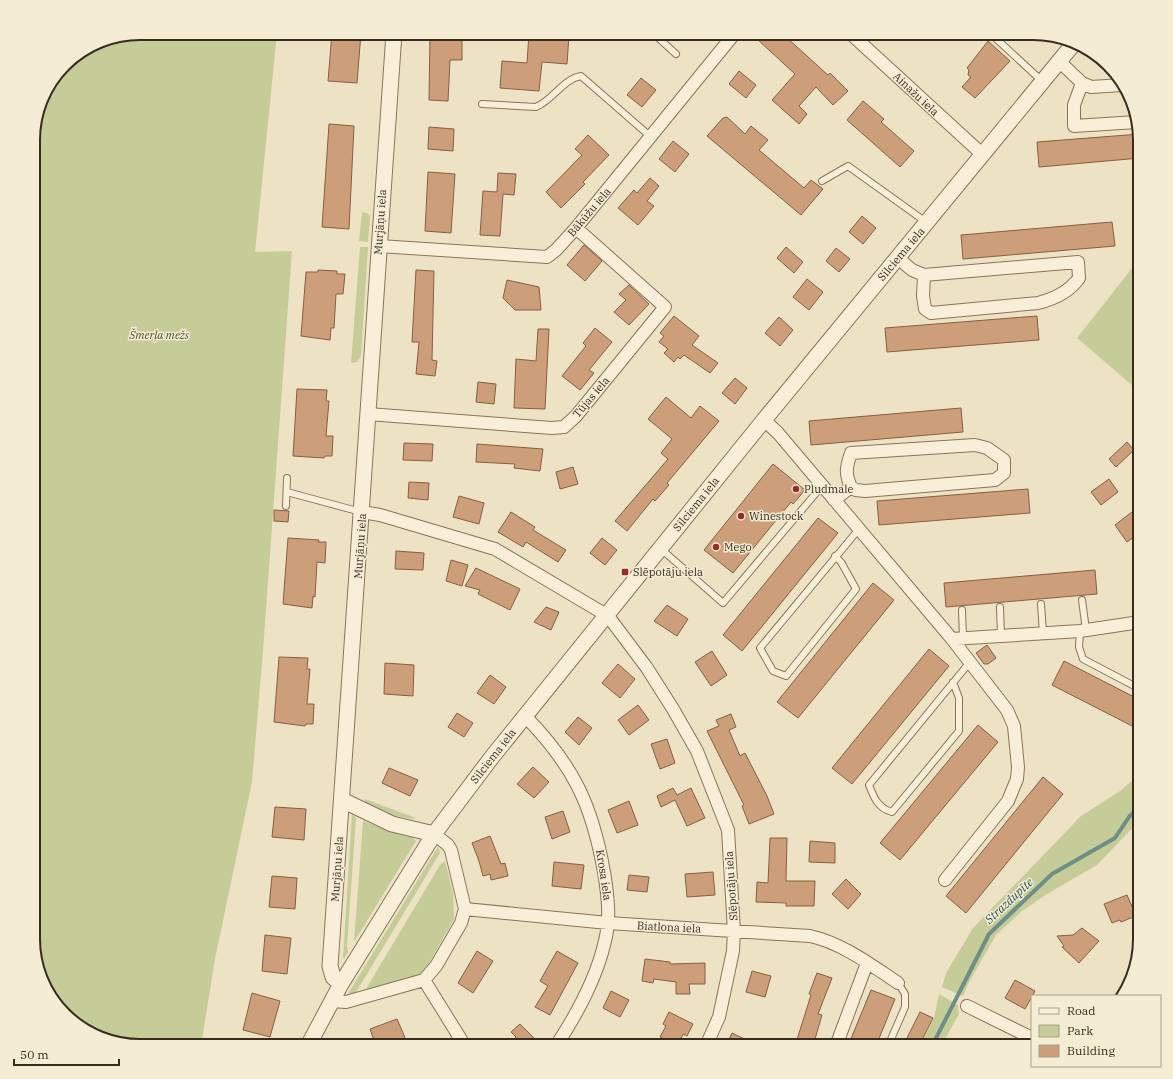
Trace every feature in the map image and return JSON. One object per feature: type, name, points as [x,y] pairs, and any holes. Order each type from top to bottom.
[{"type":"street","name":"Murjāņu iela","points":[[341,984],[332,977],[330,966],[394,40]]},
{"type":"street","name":"Bākūžu iela","points":[[379,246],[547,257],[556,250],[576,228],[729,40]]},
{"type":"street","name":"Ainažu iela","points":[[858,40],[983,155]]},
{"type":"street","name":"Silciema iela","points":[[341,984],[434,834],[525,716],[608,616],[764,420],[1070,48]]},
{"type":"street","points":[[1059,61],[1082,83],[1091,87],[1116,85]]},
{"type":"street","points":[[1082,83],[1074,105],[1074,126],[1131,122]]},
{"type":"street","name":"Tūjas iela","points":[[368,414],[552,428],[564,427],[576,416],[665,307],[576,228]]},
{"type":"street","points":[[898,258],[912,270],[924,275],[1078,262],[1079,278],[1073,287],[1043,302],[931,313],[925,309],[923,296],[924,275]]},
{"type":"street","points":[[764,420],[778,433],[859,529],[957,639],[970,662],[1007,710],[1014,726],[1018,767],[1017,779],[1008,801],[944,880]]},
{"type":"street","points":[[975,445],[987,448],[1004,460],[1004,473],[995,480],[865,491],[856,490],[851,487],[846,477],[846,468],[851,453],[975,445]]},
{"type":"street","points":[[834,500],[851,487]]},
{"type":"street","name":"Slēpotāju iela","points":[[362,512],[380,515],[495,549],[608,616],[647,668],[673,708],[697,751],[728,830],[734,931],[732,951],[719,1017],[709,1039]]},
{"type":"street","points":[[957,639],[1083,630],[1133,623]]},
{"type":"street","name":"Krosa iela","points":[[525,716],[543,735],[563,760],[578,784],[598,837],[608,901],[608,924],[604,945],[586,992],[572,1021],[560,1039]]},
{"type":"street","points":[[332,1001],[346,1002],[424,980],[436,966],[461,923],[465,909],[451,850],[448,845],[434,834],[392,824],[342,800]]},
{"type":"street","name":"Biatlona iela","points":[[465,909],[608,924],[734,931],[818,938],[826,940],[867,963],[898,983]]},
{"type":"street","points":[[839,1039],[867,963]]},
{"type":"street","points":[[424,980],[461,1039]]},
{"type":"street","points":[[312,1039],[341,984]]},
{"type":"street","points":[[967,1006],[1031,1038]]},
{"type":"lane","points":[[661,40],[676,54]]},
{"type":"lane","points":[[998,40],[1043,82]]},
{"type":"lane","points":[[482,104],[536,107],[545,104],[574,77],[581,76],[651,137]]},
{"type":"lane","points":[[822,181],[848,166],[927,223]]},
{"type":"lane","points":[[286,506],[288,478]]},
{"type":"lane","points":[[661,549],[724,602],[822,486]]},
{"type":"lane","points":[[287,492],[362,512]]},
{"type":"lane","points":[[835,556],[841,562],[856,589],[786,676],[773,671],[760,648],[835,556],[859,529]]},
{"type":"lane","points":[[1082,600],[1083,630],[1079,647],[1083,659],[1133,685]]},
{"type":"lane","points":[[1041,604],[1044,633]]},
{"type":"lane","points":[[1000,607],[1001,636]]},
{"type":"lane","points":[[957,639],[962,610]]},
{"type":"lane","points":[[953,682],[959,698],[960,731],[892,812],[884,810],[875,800],[869,785],[953,682],[970,662]]},
{"type":"lane","points":[[891,1039],[905,1007],[905,994],[898,983]]},
{"type":"green space","name":"Šmerļa mežs","points":[[133,40],[276,40],[255,252],[292,251],[252,782],[215,959],[202,1039],[133,1039],[108,1034],[90,1026],[69,1010],[50,983],[43,965],[40,946],[40,133],[43,114],[53,90],[74,65],[96,50],[108,45]]},
{"type":"green space","points":[[362,212],[367,213],[370,216],[368,242],[359,241]]},
{"type":"green space","points":[[360,247],[368,247],[361,356],[357,362],[351,363]]},
{"type":"green space","points":[[1133,267],[1133,386],[1077,338]]},
{"type":"green space","points":[[1133,780],[1133,827],[1097,865],[1047,894],[1022,911],[996,935],[969,982],[963,996],[942,987],[946,973],[973,928],[1081,816],[1120,791]]},
{"type":"green space","points":[[365,799],[416,818],[413,819],[382,814],[363,803]]},
{"type":"green space","points":[[352,814],[356,818],[347,946],[348,952],[344,959],[343,957]]},
{"type":"green space","points":[[363,821],[387,830],[407,834],[416,841],[354,942]]},
{"type":"green space","points":[[438,847],[440,853],[355,994],[350,996],[349,992]]},
{"type":"green space","points":[[445,861],[453,893],[454,919],[424,972],[405,981],[366,989],[440,865]]},
{"type":"green space","points":[[939,994],[958,1005],[959,1014],[945,1039],[924,1039],[934,1018]]},
{"type":"building","points":[[331,40],[360,40],[357,83],[328,81]]},
{"type":"building","points":[[430,40],[462,40],[462,60],[450,60],[448,101],[429,100]]},
{"type":"building","points":[[529,40],[569,40],[567,64],[542,62],[539,91],[500,88],[502,61],[527,63]]},
{"type":"building","points":[[758,40],[789,40],[828,75],[830,73],[848,91],[833,105],[816,87],[799,106],[807,114],[799,124],[772,100],[795,74]]},
{"type":"building","points":[[988,41],[1010,61],[975,98],[962,87],[971,77],[968,75],[969,70],[967,68]]},
{"type":"building","points":[[739,71],[756,85],[746,98],[729,84]]},
{"type":"building","points":[[641,78],[656,90],[642,107],[627,95]]},
{"type":"building","points":[[863,101],[884,119],[881,122],[914,151],[900,167],[847,120]]},
{"type":"building","points":[[727,117],[745,134],[751,126],[768,140],[759,150],[804,188],[811,180],[823,189],[801,215],[707,136],[723,118]]},
{"type":"building","points":[[329,124],[354,126],[349,229],[322,227]]},
{"type":"building","points":[[429,127],[454,129],[453,151],[428,149]]},
{"type":"building","points":[[588,135],[609,155],[583,182],[585,184],[561,208],[546,192],[582,155],[575,149]]},
{"type":"building","points":[[1133,135],[1133,159],[1039,167],[1037,142]]},
{"type":"building","points":[[673,141],[689,154],[675,172],[659,159]]},
{"type":"building","points":[[428,172],[455,174],[451,233],[425,231]]},
{"type":"building","points":[[498,173],[516,174],[514,195],[503,194],[500,236],[480,235],[483,191],[497,192]]},
{"type":"building","points":[[650,178],[659,186],[647,201],[654,206],[638,225],[618,208],[634,190],[637,193]]},
{"type":"building","points":[[862,216],[876,228],[863,244],[849,232]]},
{"type":"building","points":[[1112,222],[1115,246],[963,259],[961,235]]},
{"type":"building","points":[[584,245],[602,261],[585,281],[567,265]]},
{"type":"building","points":[[786,247],[803,262],[794,273],[777,258]]},
{"type":"building","points":[[836,248],[850,259],[839,272],[826,261]]},
{"type":"building","points":[[318,270],[337,271],[337,274],[345,274],[343,294],[336,294],[334,328],[331,328],[330,340],[301,336],[306,272],[318,272]]},
{"type":"building","points":[[416,270],[434,271],[432,360],[437,361],[435,376],[416,374],[419,342],[412,342]]},
{"type":"building","points":[[807,279],[823,292],[809,310],[793,297]]},
{"type":"building","points":[[507,280],[539,287],[541,310],[515,310],[503,298]]},
{"type":"building","points":[[629,285],[649,304],[629,325],[614,312],[626,300],[619,294]]},
{"type":"building","points":[[674,316],[699,336],[692,345],[718,363],[710,373],[684,355],[680,359],[678,357],[674,362],[664,353],[668,349],[659,342],[664,336],[660,333]]},
{"type":"building","points":[[1037,316],[1039,340],[887,352],[885,328]]},
{"type":"building","points":[[779,317],[793,330],[780,346],[765,333]]},
{"type":"building","points":[[595,328],[612,342],[589,370],[594,373],[580,390],[562,376],[586,346],[583,343]]},
{"type":"building","points":[[538,329],[549,329],[545,409],[514,408],[516,359],[536,361]]},
{"type":"building","points":[[735,378],[747,388],[735,404],[722,393]]},
{"type":"building","points":[[478,382],[496,384],[494,404],[476,402]]},
{"type":"building","points":[[297,389],[327,390],[326,401],[329,401],[326,436],[333,436],[332,456],[325,456],[324,458],[293,456]]},
{"type":"building","points":[[666,397],[691,418],[700,406],[719,421],[667,483],[669,485],[655,501],[653,499],[627,531],[615,521],[668,459],[661,453],[672,439],[648,419]]},
{"type":"building","points":[[961,408],[963,432],[811,445],[809,421]]},
{"type":"building","points":[[1127,442],[1133,449],[1133,451],[1116,467],[1109,459]]},
{"type":"building","points":[[404,443],[433,444],[432,461],[403,460]]},
{"type":"building","points":[[477,444],[543,449],[540,471],[514,468],[515,464],[476,462]]},
{"type":"building","points":[[773,464],[805,490],[793,504],[791,502],[733,573],[704,550]]},
{"type":"building","points":[[573,467],[578,484],[560,489],[556,472]]},
{"type":"building","points":[[1109,479],[1118,492],[1101,505],[1091,492]]},
{"type":"building","points":[[409,482],[429,483],[428,500],[408,498]]},
{"type":"building","points":[[1028,489],[1030,513],[879,525],[877,501]]},
{"type":"building","points":[[459,496],[484,503],[479,524],[453,517]]},
{"type":"building","points":[[274,510],[289,511],[288,522],[274,521]]},
{"type":"building","points":[[511,512],[535,527],[533,530],[566,550],[558,562],[526,542],[523,547],[498,532]]},
{"type":"building","points":[[1132,512],[1133,538],[1127,542],[1115,525]]},
{"type":"building","points":[[818,518],[838,533],[742,651],[723,635]]},
{"type":"building","points":[[288,538],[319,540],[318,542],[326,542],[325,563],[317,562],[315,597],[313,596],[312,608],[283,604]]},
{"type":"building","points":[[602,538],[617,550],[605,565],[590,553]]},
{"type":"building","points":[[396,551],[424,553],[423,570],[395,569]]},
{"type":"building","points":[[451,560],[468,565],[462,586],[446,581]]},
{"type":"building","points":[[476,568],[520,589],[510,610],[478,594],[480,590],[465,586]]},
{"type":"building","points":[[1095,570],[1097,594],[946,607],[944,583]]},
{"type":"building","points":[[873,583],[894,600],[798,718],[777,702]]},
{"type":"building","points":[[667,605],[688,619],[677,636],[654,621]]},
{"type":"building","points":[[546,607],[559,612],[551,630],[534,622]]},
{"type":"building","points":[[987,645],[996,658],[988,664],[984,664],[976,653]]},
{"type":"building","points":[[929,649],[949,666],[852,784],[832,768]]},
{"type":"building","points":[[712,651],[727,675],[711,686],[695,662]]},
{"type":"building","points":[[279,657],[308,658],[307,669],[310,669],[307,704],[314,704],[313,724],[306,724],[305,726],[274,722]]},
{"type":"building","points":[[1064,661],[1133,696],[1133,726],[1052,685]]},
{"type":"building","points":[[385,663],[414,665],[413,696],[384,694]]},
{"type":"building","points":[[618,664],[635,679],[620,698],[602,683]]},
{"type":"building","points":[[490,675],[506,687],[494,704],[477,693]]},
{"type":"building","points":[[638,705],[649,720],[629,735],[618,720]]},
{"type":"building","points":[[457,713],[473,723],[464,737],[448,727]]},
{"type":"building","points":[[731,714],[736,727],[729,730],[740,756],[745,753],[767,796],[774,814],[749,824],[742,806],[744,805],[707,731],[719,726],[716,720]]},
{"type":"building","points":[[578,717],[592,728],[579,745],[565,732]]},
{"type":"building","points":[[978,725],[998,742],[900,860],[880,843]]},
{"type":"building","points":[[667,739],[675,763],[660,769],[651,744]]},
{"type":"building","points":[[533,767],[549,782],[534,798],[517,784]]},
{"type":"building","points":[[389,768],[418,780],[410,796],[382,783]]},
{"type":"building","points":[[1043,777],[1063,794],[966,913],[946,896]]},
{"type":"building","points":[[673,788],[677,795],[691,788],[705,818],[687,826],[675,800],[661,807],[657,796]]},
{"type":"building","points":[[629,801],[638,825],[617,833],[608,810]]},
{"type":"building","points":[[275,807],[306,809],[304,840],[272,837]]},
{"type":"building","points":[[563,811],[570,832],[552,839],[545,817]]},
{"type":"building","points":[[490,836],[501,864],[505,863],[508,876],[491,880],[490,874],[483,876],[472,843]]},
{"type":"building","points":[[770,838],[787,838],[786,881],[815,881],[814,906],[786,906],[786,903],[756,902],[757,882],[768,883]]},
{"type":"building","points":[[810,841],[835,843],[835,863],[809,862]]},
{"type":"building","points":[[554,862],[584,865],[581,889],[552,886]]},
{"type":"building","points":[[713,872],[715,895],[687,897],[685,874]]},
{"type":"building","points":[[629,875],[649,877],[647,892],[627,890]]},
{"type":"building","points":[[272,876],[297,878],[295,909],[269,907]]},
{"type":"building","points":[[846,879],[861,894],[848,909],[832,894]]},
{"type":"building","points":[[1127,895],[1133,909],[1133,917],[1121,922],[1120,920],[1112,923],[1104,904]]},
{"type":"building","points":[[1082,928],[1099,941],[1079,963],[1062,947],[1064,946],[1057,936],[1073,935]]},
{"type":"building","points":[[265,935],[291,938],[287,974],[262,971]]},
{"type":"building","points":[[477,951],[493,961],[473,993],[458,983]]},
{"type":"building","points":[[557,951],[578,963],[550,1015],[535,1007],[548,986],[540,981]]},
{"type":"building","points":[[645,959],[670,962],[670,964],[705,963],[705,984],[689,984],[690,994],[676,994],[676,982],[654,979],[653,983],[642,981]]},
{"type":"building","points":[[752,971],[771,976],[765,997],[746,992]]},
{"type":"building","points":[[817,973],[832,978],[818,1014],[822,1015],[815,1039],[797,1039],[811,995],[809,994]]},
{"type":"building","points":[[1015,980],[1035,991],[1033,995],[1031,995],[1031,998],[1025,1009],[1005,998]]},
{"type":"building","points":[[871,990],[895,999],[879,1039],[851,1039]]},
{"type":"building","points":[[611,991],[629,1000],[620,1017],[603,1008]]},
{"type":"building","points":[[252,993],[280,1001],[270,1037],[243,1030]]},
{"type":"building","points":[[669,1012],[693,1024],[687,1036],[683,1034],[681,1039],[664,1039],[660,1037],[666,1026],[663,1024]]},
{"type":"building","points":[[920,1012],[933,1018],[922,1039],[906,1039]]},
{"type":"building","points":[[397,1019],[406,1039],[374,1039],[370,1029]]},
{"type":"building","points":[[520,1024],[535,1039],[514,1039],[516,1037],[511,1032]]},
{"type":"building","points":[[732,1033],[744,1039],[729,1039]]},
{"type":"waterway","name":"Strazdupīte","points":[[936,1039],[989,934],[1052,874],[1115,838],[1133,813]]},
{"type":"place","name":"Pludmale","points":[[796,489]]},
{"type":"place","name":"Winestock","points":[[741,516]]},
{"type":"place","name":"Mego","points":[[716,547]]},
{"type":"place","name":"Slēpotāju iela","points":[[625,572]]}]
